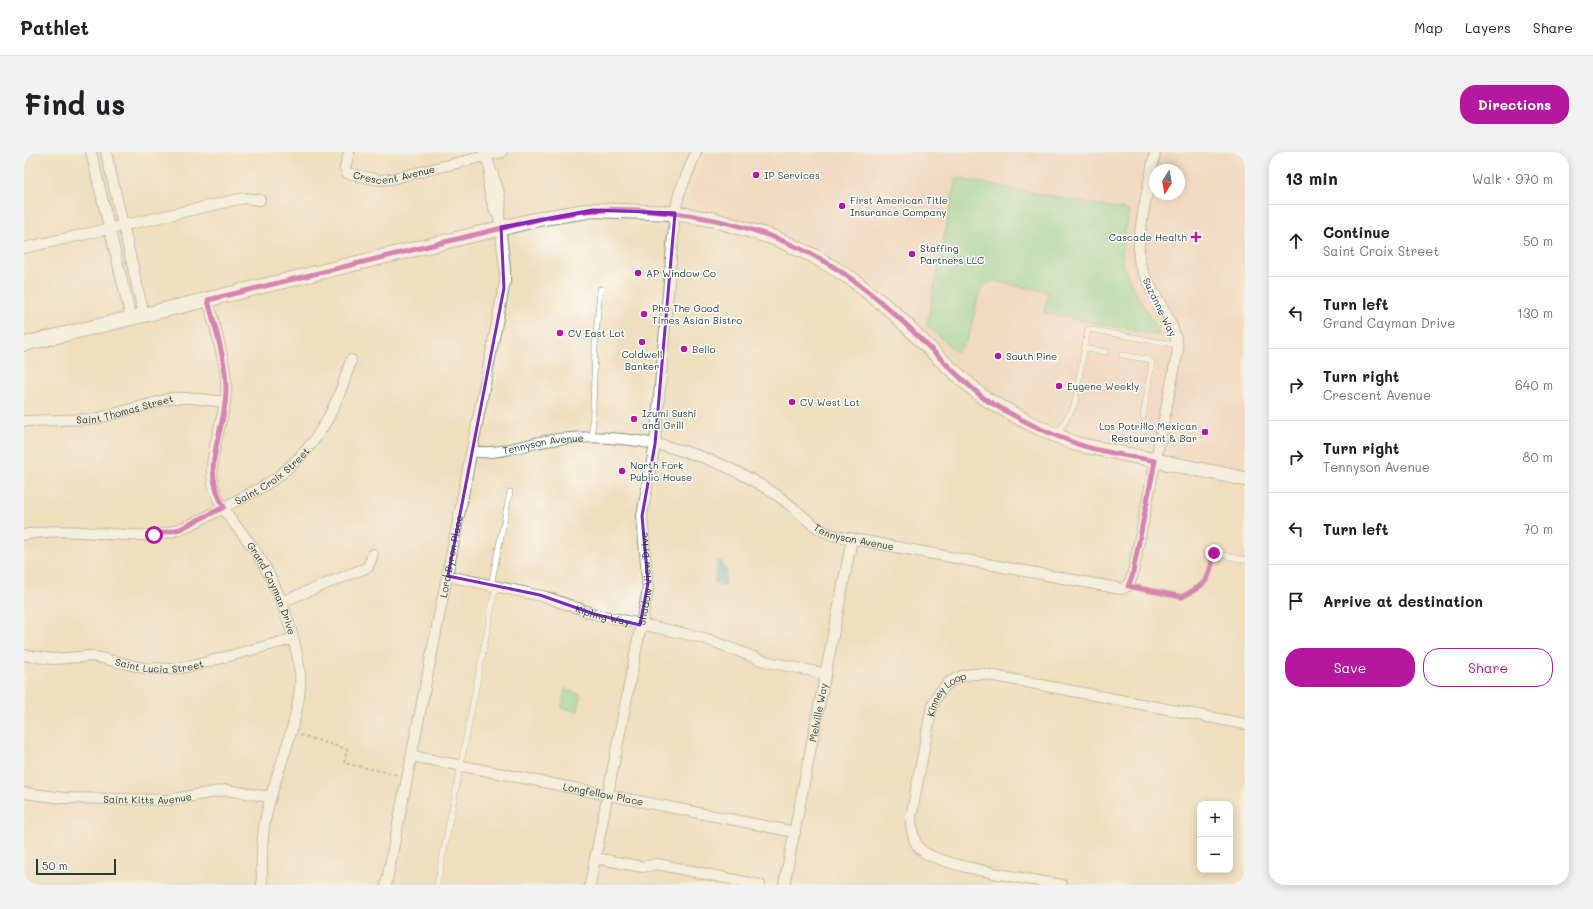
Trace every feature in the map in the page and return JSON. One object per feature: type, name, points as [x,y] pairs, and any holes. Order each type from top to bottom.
[{"type":"street","points":[[91,152],[120,272],[137,317]]},
{"type":"street","points":[[106,152],[133,269],[137,317]]},
{"type":"street","name":"Crescent Avenue","points":[[348,152],[345,168],[346,173],[379,180],[391,179],[486,154],[502,152]]},
{"type":"street","name":"Shadow View Drive","points":[[590,885],[648,582],[642,516],[655,444],[675,213],[679,194],[696,152]]},
{"type":"street","name":"Suzanne Way","points":[[1155,152],[1138,255],[1142,269],[1173,330],[1177,345],[1177,359],[1155,461]]},
{"type":"street","points":[[486,154],[490,172],[494,176],[497,186],[501,208],[500,222]]},
{"type":"street","points":[[24,248],[109,227],[244,198],[260,200]]},
{"type":"street","points":[[24,344],[208,300],[500,222],[543,218],[593,210],[675,213],[715,220],[769,236],[796,247],[829,264],[852,279],[894,313],[941,360],[984,398],[1029,423],[1076,444],[1245,479]]},
{"type":"street","name":"Lord Byron Place","points":[[386,885],[505,282],[506,269],[500,222]]},
{"type":"street","name":"Grand Cayman Drive","points":[[208,300],[224,372],[225,402],[215,448],[213,474],[215,489],[224,507],[257,553],[274,585],[281,602],[299,668],[300,685],[296,707],[271,797],[262,843],[262,885]]},
{"type":"street","name":"Saint Croix Street","points":[[24,535],[49,532],[154,535],[180,529],[262,487],[282,474],[310,446],[334,410],[340,397],[351,360]]},
{"type":"street","name":"Saint Thomas Street","points":[[24,421],[95,419],[172,398],[192,398],[225,402]]},
{"type":"street","name":"Tennyson Avenue","points":[[472,451],[487,454],[546,441],[573,438],[592,438],[655,444],[688,453],[736,472],[777,495],[820,530],[832,535],[1116,589],[1128,586]]},
{"type":"street","points":[[1128,586],[1132,577],[1155,461]]},
{"type":"street","name":"Melville Way","points":[[784,885],[852,539]]},
{"type":"street","points":[[281,602],[368,567],[373,554]]},
{"type":"street","name":"Kipling Way","points":[[448,576],[546,597],[594,614],[704,638],[764,661],[826,674]]},
{"type":"street","name":"Saint Lucia Street","points":[[24,655],[53,659],[92,656],[144,668],[172,669],[192,666],[292,639]]},
{"type":"street","name":"Kinney Loop","points":[[1062,885],[946,862],[926,854],[916,844],[912,831],[911,817],[929,718],[937,695],[948,683],[958,676],[966,674],[984,674],[1245,724]]},
{"type":"street","name":"Longfellow Place","points":[[412,756],[795,832]]},
{"type":"street","name":"Saint Kitts Avenue","points":[[24,793],[64,798],[168,800],[226,790],[271,797]]},
{"type":"street","points":[[595,858],[643,867],[657,864],[760,885]]},
{"type":"lane","points":[[120,272],[133,269]]},
{"type":"lane","points":[[592,438],[595,346],[600,289]]},
{"type":"lane","points":[[1056,435],[1074,403],[1088,329],[1177,345]]},
{"type":"lane","points":[[1084,348],[1106,352]]},
{"type":"lane","points":[[1121,354],[1147,359],[1152,362],[1143,416]]},
{"type":"lane","points":[[437,885],[461,766],[510,492]]},
{"type":"lane","points":[[1128,586],[1182,597],[1204,584],[1207,580],[1214,553],[1245,560]]},
{"type":"path","points":[[290,732],[347,749],[344,763],[408,777]]},
{"type":"highlighted area","points":[[593,210],[675,213],[655,444],[642,516],[648,583],[640,625],[594,614],[540,595],[448,576],[504,288],[501,227]]},
{"type":"shaded area","points":[[707,152],[1245,152],[1245,470],[1099,440],[1063,427],[1011,403],[963,369],[899,307],[868,281],[836,259],[814,246],[770,227],[693,203],[689,198],[690,190]]},
{"type":"green space","points":[[956,178],[1130,211],[1123,245],[1122,256],[1124,265],[1132,286],[1161,336],[1044,313],[1048,292],[994,281],[987,283],[982,289],[976,305],[968,338],[956,352],[927,325]]},
{"type":"green space","points":[[565,689],[581,695],[578,711],[562,708]]},
{"type":"water","points":[[718,561],[722,562],[723,567],[727,570],[724,586],[714,583]]},
{"type":"place","name":"IP Services","points":[[756,175]]},
{"type":"place","name":"First American Title Insurance Company","points":[[842,206]]},
{"type":"place","name":"Cascade Health","points":[[1196,237]]},
{"type":"place","name":"Staffing Partners LLC","points":[[912,254]]},
{"type":"place","name":"AP Window Co","points":[[638,273]]},
{"type":"place","name":"Pho The Good Times Asian Bistro","points":[[644,314]]},
{"type":"place","name":"CV East Lot","points":[[560,333]]},
{"type":"place","name":"Coldwell Banker","points":[[642,342]]},
{"type":"place","name":"Bello","points":[[684,349]]},
{"type":"place","name":"South Pine","points":[[998,356]]},
{"type":"place","name":"Eugene Weekly","points":[[1059,386]]},
{"type":"place","name":"CV West Lot","points":[[792,402]]},
{"type":"place","name":"Izumi Sushi and Grill","points":[[634,419]]},
{"type":"place","name":"Los Potrillo Mexican Restaurant & Bar","points":[[1205,432]]},
{"type":"place","name":"North Fork Public House","points":[[622,471]]},
{"type":"route","points":[[154,535],[180,529],[197,522],[224,507],[215,489],[213,474],[215,448],[224,416],[226,382],[208,300],[543,218],[593,210],[634,210],[675,213],[715,220],[774,238],[796,247],[829,264],[852,279],[894,313],[941,360],[984,398],[1029,423],[1076,444],[1155,461],[1132,577],[1128,586],[1182,597],[1204,584],[1210,576],[1214,553]]}]
